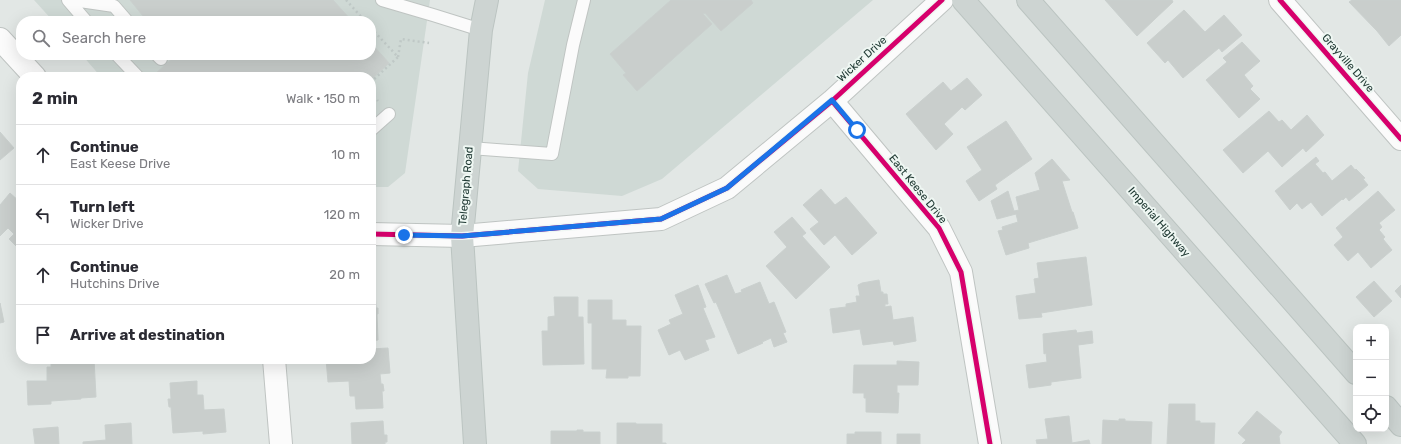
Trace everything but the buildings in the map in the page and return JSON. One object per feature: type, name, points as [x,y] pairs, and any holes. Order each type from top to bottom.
[{"type":"main road","name":"Telegraph Road","points":[[475,444],[462,236],[480,30],[487,0]]},
{"type":"main road","name":"Imperial Highway","points":[[963,0],[1355,444]]},
{"type":"main road","points":[[1028,0],[1353,370]]},
{"type":"main road","points":[[1389,411],[1401,424]]},
{"type":"street","name":"Wicker Drive","points":[[376,234],[462,236],[661,219],[727,188],[832,100],[942,0]]},
{"type":"street","name":"Grayville Drive","points":[[1280,0],[1401,139]]},
{"type":"street","points":[[0,39],[16,56]]},
{"type":"street","points":[[19,60],[30,72]]},
{"type":"street","name":"East Keese Drive","points":[[832,100],[939,228],[961,272],[990,444]]},
{"type":"street","points":[[274,364],[281,444]]},
{"type":"lane","points":[[68,0],[82,16]]},
{"type":"lane","points":[[74,0],[114,6],[123,16]]},
{"type":"lane","points":[[382,0],[480,30]]},
{"type":"lane","points":[[470,148],[552,154],[573,45],[584,0]]},
{"type":"lane","points":[[122,60],[133,72]]},
{"type":"lane","points":[[376,126],[389,114]]},
{"type":"path","points":[[346,0],[360,16]]},
{"type":"path","points":[[376,33],[398,57]]},
{"type":"path","points":[[376,77],[398,57],[401,38],[429,43]]},
{"type":"shaded area","points":[[34,0],[430,0],[405,173],[388,187],[376,187],[376,72],[97,72],[86,60],[376,60],[376,16],[48,16]]},
{"type":"shaded area","points":[[545,0],[873,0],[662,179],[622,196],[538,189],[518,171],[528,73]]},
{"type":"cycle path","points":[[376,234],[462,236],[661,219],[727,188],[832,101],[942,0]]},
{"type":"cycle path","points":[[1280,0],[1401,139]]},
{"type":"cycle path","points":[[832,101],[939,228],[961,272],[990,444]]},
{"type":"route","points":[[404,235],[462,236],[661,219],[727,188],[832,100],[857,130]]}]
